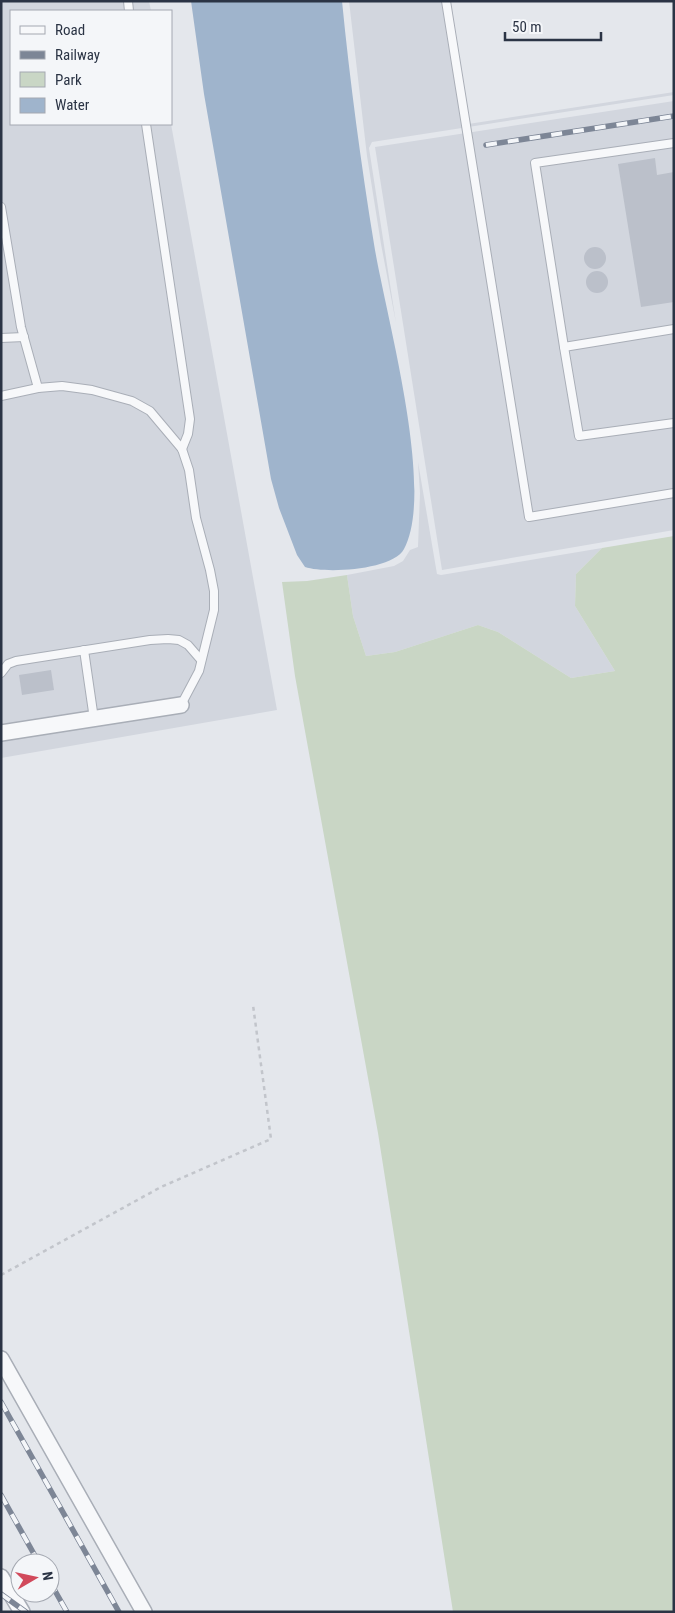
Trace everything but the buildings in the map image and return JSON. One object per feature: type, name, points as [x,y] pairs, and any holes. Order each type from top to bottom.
[{"type":"street","points":[[1,733],[181,705]]},
{"type":"street","points":[[1,1359],[144,1612]]},
{"type":"street","points":[[1,1577],[22,1612]]},
{"type":"lane","points":[[446,1],[530,517],[674,493]]},
{"type":"lane","points":[[146,125],[190,419],[188,434],[182,449]]},
{"type":"lane","points":[[674,143],[535,162],[579,436],[674,422]]},
{"type":"lane","points":[[1,207],[24,337],[38,388]]},
{"type":"lane","points":[[564,348],[674,329]]},
{"type":"lane","points":[[1,338],[24,337]]},
{"type":"lane","points":[[1,396],[38,388],[62,386],[92,390],[132,401],[150,411],[182,449],[189,470],[196,518],[214,591],[214,610],[199,671],[181,705]]},
{"type":"lane","points":[[1,673],[8,664],[16,660],[168,639],[180,640],[188,645],[201,660]]},
{"type":"lane","points":[[84,650],[94,719]]},
{"type":"path","points":[[1,1275],[161,1187],[270,1139],[253,1005]]},
{"type":"shaded area","points":[[1,1],[149,1],[151,10],[10,10],[10,125],[171,125],[277,710],[1,758]]},
{"type":"shaded area","points":[[349,1],[442,1],[462,125],[674,92],[674,95],[372,142],[369,148],[396,323],[367,156]]},
{"type":"shaded area","points":[[674,101],[674,530],[442,570],[375,147]]},
{"type":"shaded area","points":[[418,462],[437,574],[441,575],[602,548],[576,574],[575,606],[615,671],[571,678],[498,632],[478,625],[395,652],[366,656],[353,616],[347,575],[394,566],[403,561],[410,550],[418,547],[420,493]]},
{"type":"green space","points":[[674,536],[674,1612],[453,1612],[378,1133],[295,676],[282,582],[307,581],[347,575],[353,616],[366,656],[395,652],[478,625],[498,632],[571,678],[615,671],[575,606],[576,574],[602,548]]},
{"type":"water","points":[[191,1],[342,1],[352,92],[369,214],[397,355],[411,444],[414,486],[412,521],[404,549],[387,562],[343,570],[305,567],[297,555],[279,508],[271,479],[204,94]]},
{"type":"railway","points":[[486,145],[674,116]]},
{"type":"railway","points":[[1,1402],[119,1612]]},
{"type":"railway","points":[[1,1495],[33,1553]]},
{"type":"railway","points":[[1,1594],[26,1612]]},
{"type":"railway","points":[[60,1600],[67,1612]]}]
